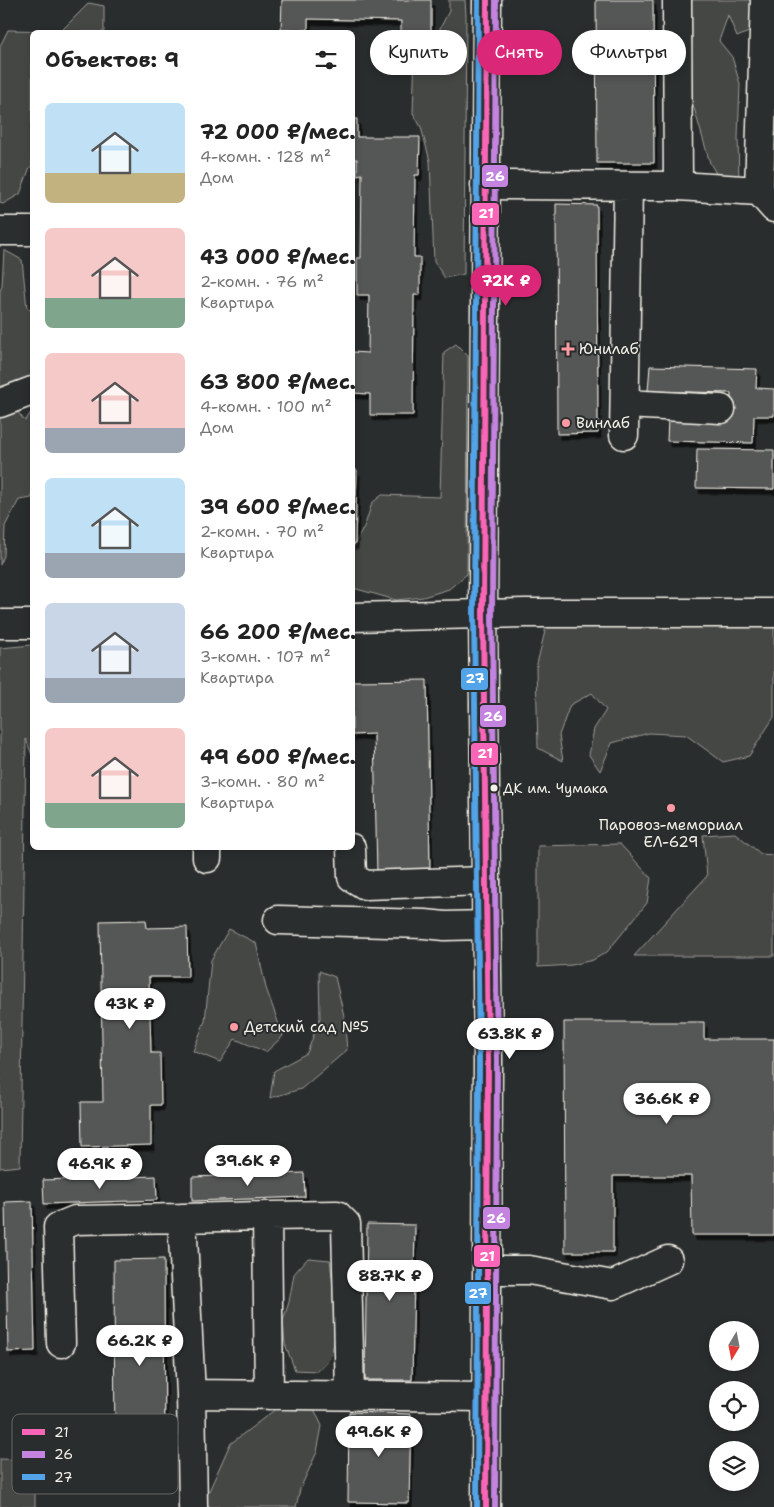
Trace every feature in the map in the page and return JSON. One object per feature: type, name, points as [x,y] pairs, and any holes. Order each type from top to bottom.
[{"type":"main road","points":[[486,0],[483,614],[488,1062],[486,1507]]},
{"type":"main road","points":[[677,0],[678,186]]},
{"type":"main road","points":[[485,186],[678,186],[766,199],[769,64],[764,0]]},
{"type":"main road","points":[[624,435],[628,186]]},
{"type":"main road","points":[[0,231],[30,231]]},
{"type":"main road","points":[[0,403],[30,392]]},
{"type":"main road","points":[[625,404],[721,409]]},
{"type":"main road","points":[[355,617],[483,614],[774,613]]},
{"type":"main road","points":[[0,624],[30,624]]},
{"type":"main road","points":[[351,850],[352,877],[365,885],[486,881]]},
{"type":"main road","points":[[278,920],[445,926],[487,925]]},
{"type":"main road","points":[[61,1343],[58,1228],[75,1220],[337,1215],[346,1224],[350,1395]]},
{"type":"main road","points":[[267,1216],[269,1395]]},
{"type":"main road","points":[[182,1218],[194,1507]]},
{"type":"main road","points":[[488,1270],[529,1270],[613,1286],[668,1260]]},
{"type":"main road","points":[[190,1394],[487,1397]]},
{"type":"shaded area","points":[[449,0],[465,0],[466,30],[439,30],[449,11]]},
{"type":"shaded area","points":[[690,0],[758,0],[758,28],[737,37],[728,15],[719,41],[732,57],[740,84],[739,181],[721,182],[710,163],[687,84]]},
{"type":"shaded area","points":[[89,3],[104,6],[104,30],[62,30]]},
{"type":"shaded area","points":[[8,30],[30,30],[30,167],[20,194],[3,204],[0,203],[0,46]]},
{"type":"shaded area","points":[[414,75],[466,75],[464,274],[445,278],[434,262],[430,161],[421,127],[413,113]]},
{"type":"shaded area","points":[[4,250],[22,260],[27,308],[30,310],[30,377],[2,393],[25,421],[30,414],[30,498],[19,500],[5,526],[4,556],[0,565],[0,291],[2,286]]},
{"type":"shaded area","points":[[456,344],[468,356],[467,574],[449,589],[423,597],[396,600],[355,589],[355,543],[365,525],[372,503],[382,495],[440,497],[444,352]]},
{"type":"shaded area","points":[[546,627],[774,627],[774,717],[749,756],[723,762],[686,735],[649,733],[612,743],[600,771],[589,755],[594,729],[606,710],[592,693],[570,705],[559,735],[563,761],[538,748],[536,668]]},
{"type":"shaded area","points":[[30,645],[30,750],[26,739],[20,1166],[0,1168],[0,648]]},
{"type":"shaded area","points":[[735,833],[761,854],[774,855],[774,956],[634,956],[707,876],[703,835]]},
{"type":"shaded area","points":[[620,844],[651,878],[647,903],[607,952],[593,960],[572,965],[538,967],[538,846]]},
{"type":"shaded area","points":[[229,929],[256,943],[266,988],[283,1036],[266,1052],[235,1039],[220,1062],[193,1051],[205,1021],[211,960]]},
{"type":"shaded area","points":[[319,971],[335,977],[344,1016],[347,1050],[301,1089],[270,1098],[274,1071],[307,1053],[320,1018]]},
{"type":"shaded area","points":[[308,1258],[330,1260],[335,1309],[336,1322],[333,1346],[329,1359],[317,1371],[295,1370],[285,1344],[283,1321],[289,1302],[294,1274]]},
{"type":"shaded area","points":[[290,1398],[314,1409],[322,1426],[317,1452],[300,1489],[296,1507],[208,1507],[205,1500],[230,1444]]},
{"type":"shaded area","points":[[0,1459],[12,1459],[12,1494],[35,1494],[35,1507],[0,1507]]},
{"type":"building","points":[[282,0],[431,0],[431,30],[401,30],[401,21],[308,19],[308,30],[281,30]]},
{"type":"building","points":[[596,0],[653,0],[653,30],[596,30]]},
{"type":"building","points":[[596,75],[653,75],[654,163],[597,163]]},
{"type":"building","points":[[355,119],[357,119],[357,137],[420,137],[419,175],[415,175],[414,257],[420,257],[420,295],[414,295],[413,415],[370,415],[370,394],[355,393],[355,352],[368,353],[369,295],[357,295],[357,258],[361,258],[362,174],[357,175],[357,159],[355,159]]},
{"type":"building","points":[[556,204],[597,205],[598,433],[557,434]]},
{"type":"building","points":[[650,366],[757,369],[756,388],[774,389],[774,416],[754,416],[753,443],[667,441],[668,418],[731,420],[731,393],[648,391]]},
{"type":"building","points":[[697,449],[774,450],[774,489],[696,488]]},
{"type":"building","points":[[355,470],[357,470],[355,544]]},
{"type":"building","points":[[427,680],[430,873],[377,874],[374,734],[355,735],[355,681]]},
{"type":"building","points":[[146,920],[147,928],[187,927],[188,977],[149,977],[151,1053],[160,1053],[161,1105],[151,1105],[151,1145],[82,1147],[81,1102],[103,1102],[100,921]]},
{"type":"building","points":[[564,1022],[704,1022],[704,1039],[774,1039],[774,1235],[692,1235],[691,1176],[613,1176],[613,1252],[565,1252]]},
{"type":"building","points":[[304,1173],[305,1197],[192,1201],[192,1177]]},
{"type":"building","points":[[156,1176],[157,1200],[44,1204],[43,1180]]},
{"type":"building","points":[[32,1201],[35,1351],[8,1352],[5,1202]]},
{"type":"building","points":[[367,1224],[415,1225],[412,1380],[365,1380]]},
{"type":"building","points":[[164,1259],[165,1414],[115,1414],[114,1260]]},
{"type":"building","points":[[349,1412],[411,1414],[409,1503],[348,1502]]},
{"type":"transit line","name":"27","points":[[477,1507],[479,1062],[474,614],[478,0]]},
{"type":"transit line","name":"21","points":[[486,1507],[488,1062],[483,614],[487,0]]},
{"type":"transit line","name":"26","points":[[495,1507],[497,1062],[492,614],[496,0]]},
{"type":"place","name":"Юнилаб","points":[[568,349]]},
{"type":"place","name":"Винлаб","points":[[566,423]]},
{"type":"place","name":"ДК им. Чумака","points":[[494,788]]},
{"type":"place","name":"Паровоз-мемориал ЕЛ-629","points":[[671,808]]},
{"type":"place","name":"Детский сад №5","points":[[234,1027]]}]
